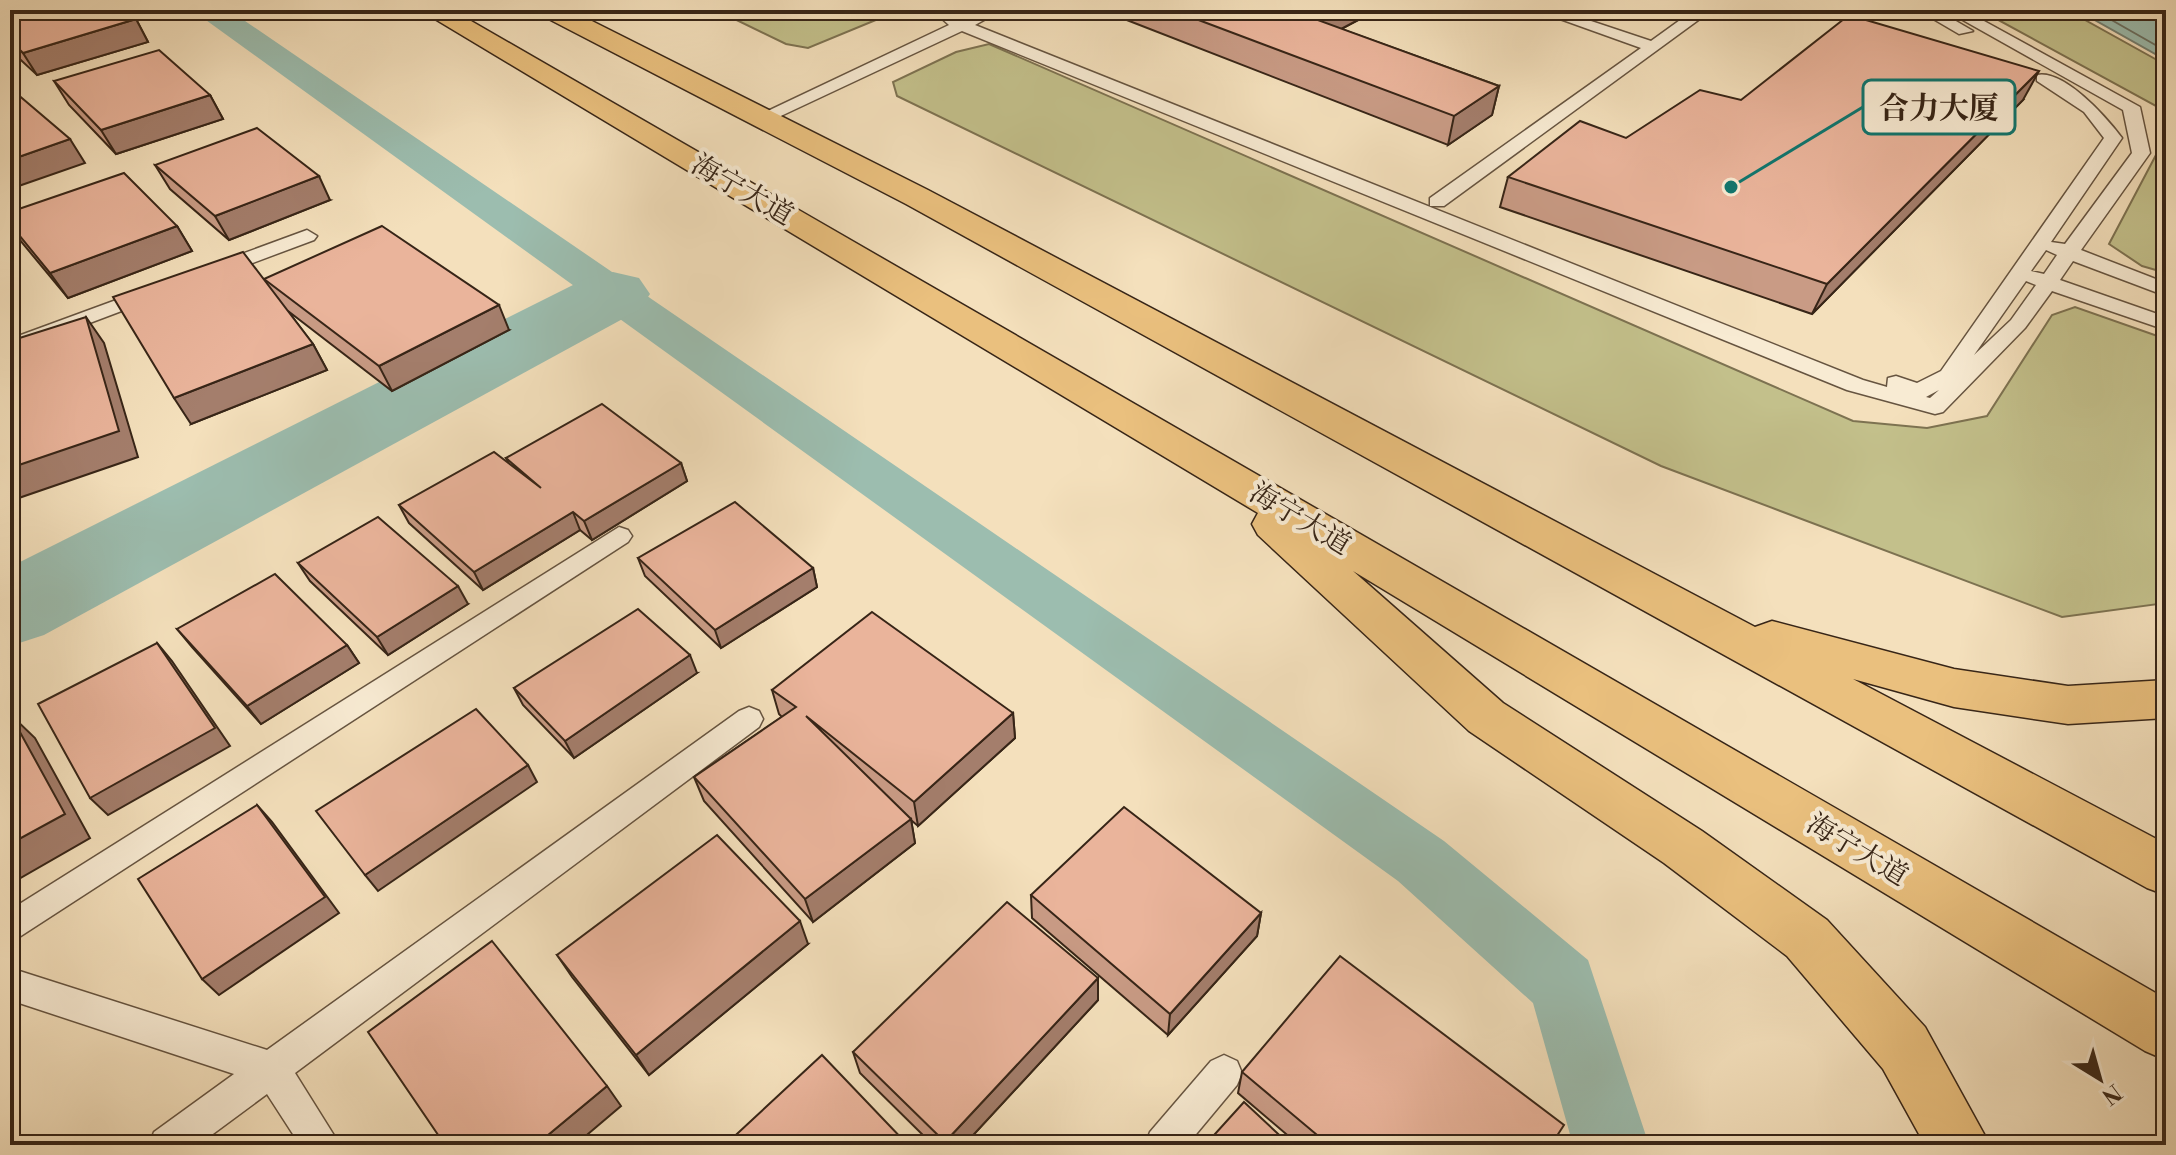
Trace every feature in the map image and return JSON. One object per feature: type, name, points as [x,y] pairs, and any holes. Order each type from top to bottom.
[{"type":"highway","name":"海宁大道","points":[[433,10],[819,233],[2166,1031]]},
{"type":"highway","points":[[550,10],[917,197],[2166,871]]},
{"type":"highway","points":[[1204,461],[1486,717],[1683,847],[1807,938],[1904,1048],[1959,1145]]},
{"type":"highway","points":[[1702,620],[1954,688],[2068,705],[2166,699]]},
{"type":"lane","points":[[1543,10],[1653,47]]},
{"type":"lane","points":[[1437,202],[1704,10]]},
{"type":"lane","points":[[757,115],[966,14],[1761,334],[1918,392],[1949,376],[2113,138],[2090,108],[2007,55],[1926,10]]},
{"type":"lane","points":[[966,14],[1855,385],[1935,407],[2018,324],[2141,153],[2131,107],[1953,10]]},
{"type":"lane","points":[[203,274],[307,236]]},
{"type":"lane","points":[[2041,241],[2166,290]]},
{"type":"lane","points":[[2018,272],[2166,324]]},
{"type":"lane","points":[[10,346],[174,285]]},
{"type":"lane","points":[[10,928],[619,536]]},
{"type":"lane","points":[[167,1145],[749,719]]},
{"type":"lane","points":[[10,984],[271,1069],[322,1145]]},
{"type":"lane","points":[[1163,1145],[1224,1073]]},
{"type":"shaded area","points":[[716,10],[900,10],[808,48],[786,44]]},
{"type":"shaded area","points":[[1980,10],[2067,10],[2166,65],[2166,116],[2158,107]]},
{"type":"shaded area","points":[[989,44],[1853,421],[1927,428],[1987,416],[2052,315],[2075,307],[2166,339],[2166,603],[2062,617],[1661,466],[897,96],[893,82],[956,52]]},
{"type":"shaded area","points":[[2166,136],[2166,273],[2142,266],[2109,244]]},
{"type":"water","points":[[2077,10],[2166,10],[2166,60]]},
{"type":"building","points":[[10,10],[124,10],[136,19],[23,53],[10,40]]},
{"type":"building","points":[[1172,10],[1329,10],[1312,18],[1499,86],[1454,116]]},
{"type":"building","points":[[1849,15],[2039,71],[1827,284],[1508,177],[1580,121],[1626,138],[1700,90],[1741,100]]},
{"type":"building","points":[[159,50],[210,95],[101,130],[54,81]]},
{"type":"building","points":[[16,93],[70,139],[10,160],[10,95]]},
{"type":"building","points":[[257,128],[319,176],[215,216],[155,165]]},
{"type":"building","points":[[124,173],[177,226],[50,273],[10,224],[10,212]]},
{"type":"building","points":[[382,226],[499,305],[379,366],[264,279]]},
{"type":"building","points":[[243,252],[313,344],[174,398],[113,297]]},
{"type":"building","points":[[86,317],[119,431],[10,468],[10,341]]},
{"type":"building","points":[[602,404],[681,463],[584,521],[573,512],[474,572],[399,505],[494,452],[541,488],[506,458]]},
{"type":"building","points":[[735,502],[813,568],[715,630],[638,558]]},
{"type":"building","points":[[378,517],[458,586],[377,637],[298,563]]},
{"type":"building","points":[[275,574],[347,645],[247,706],[177,629]]},
{"type":"building","points":[[638,609],[690,655],[565,741],[514,688]]},
{"type":"building","points":[[872,612],[1013,713],[914,802],[806,716],[911,819],[805,899],[694,777],[796,707],[772,690]]},
{"type":"building","points":[[157,643],[215,728],[90,798],[38,704]]},
{"type":"building","points":[[476,709],[528,765],[365,875],[316,811]]},
{"type":"building","points":[[10,714],[65,814],[10,844]]},
{"type":"building","points":[[257,805],[325,897],[202,979],[138,879]]},
{"type":"building","points":[[1124,807],[1261,913],[1170,1014],[1031,895]]},
{"type":"building","points":[[717,835],[800,921],[636,1055],[557,955]]},
{"type":"building","points":[[1007,902],[1098,978],[945,1142],[853,1052]]},
{"type":"building","points":[[492,941],[607,1086],[536,1145],[445,1145],[368,1032]]},
{"type":"building","points":[[1340,956],[1564,1125],[1551,1145],[1329,1145],[1242,1072]]},
{"type":"building","points":[[822,1055],[908,1145],[725,1145]]},
{"type":"building","points":[[1244,1102],[1290,1145],[1205,1145]]},
{"type":"waterway","points":[[208,10],[1421,861],[1563,984],[1611,1145]]},
{"type":"waterway","points":[[10,610],[613,294]]},
{"type":"place","name":"合力大厦","points":[[1731,187]]}]
